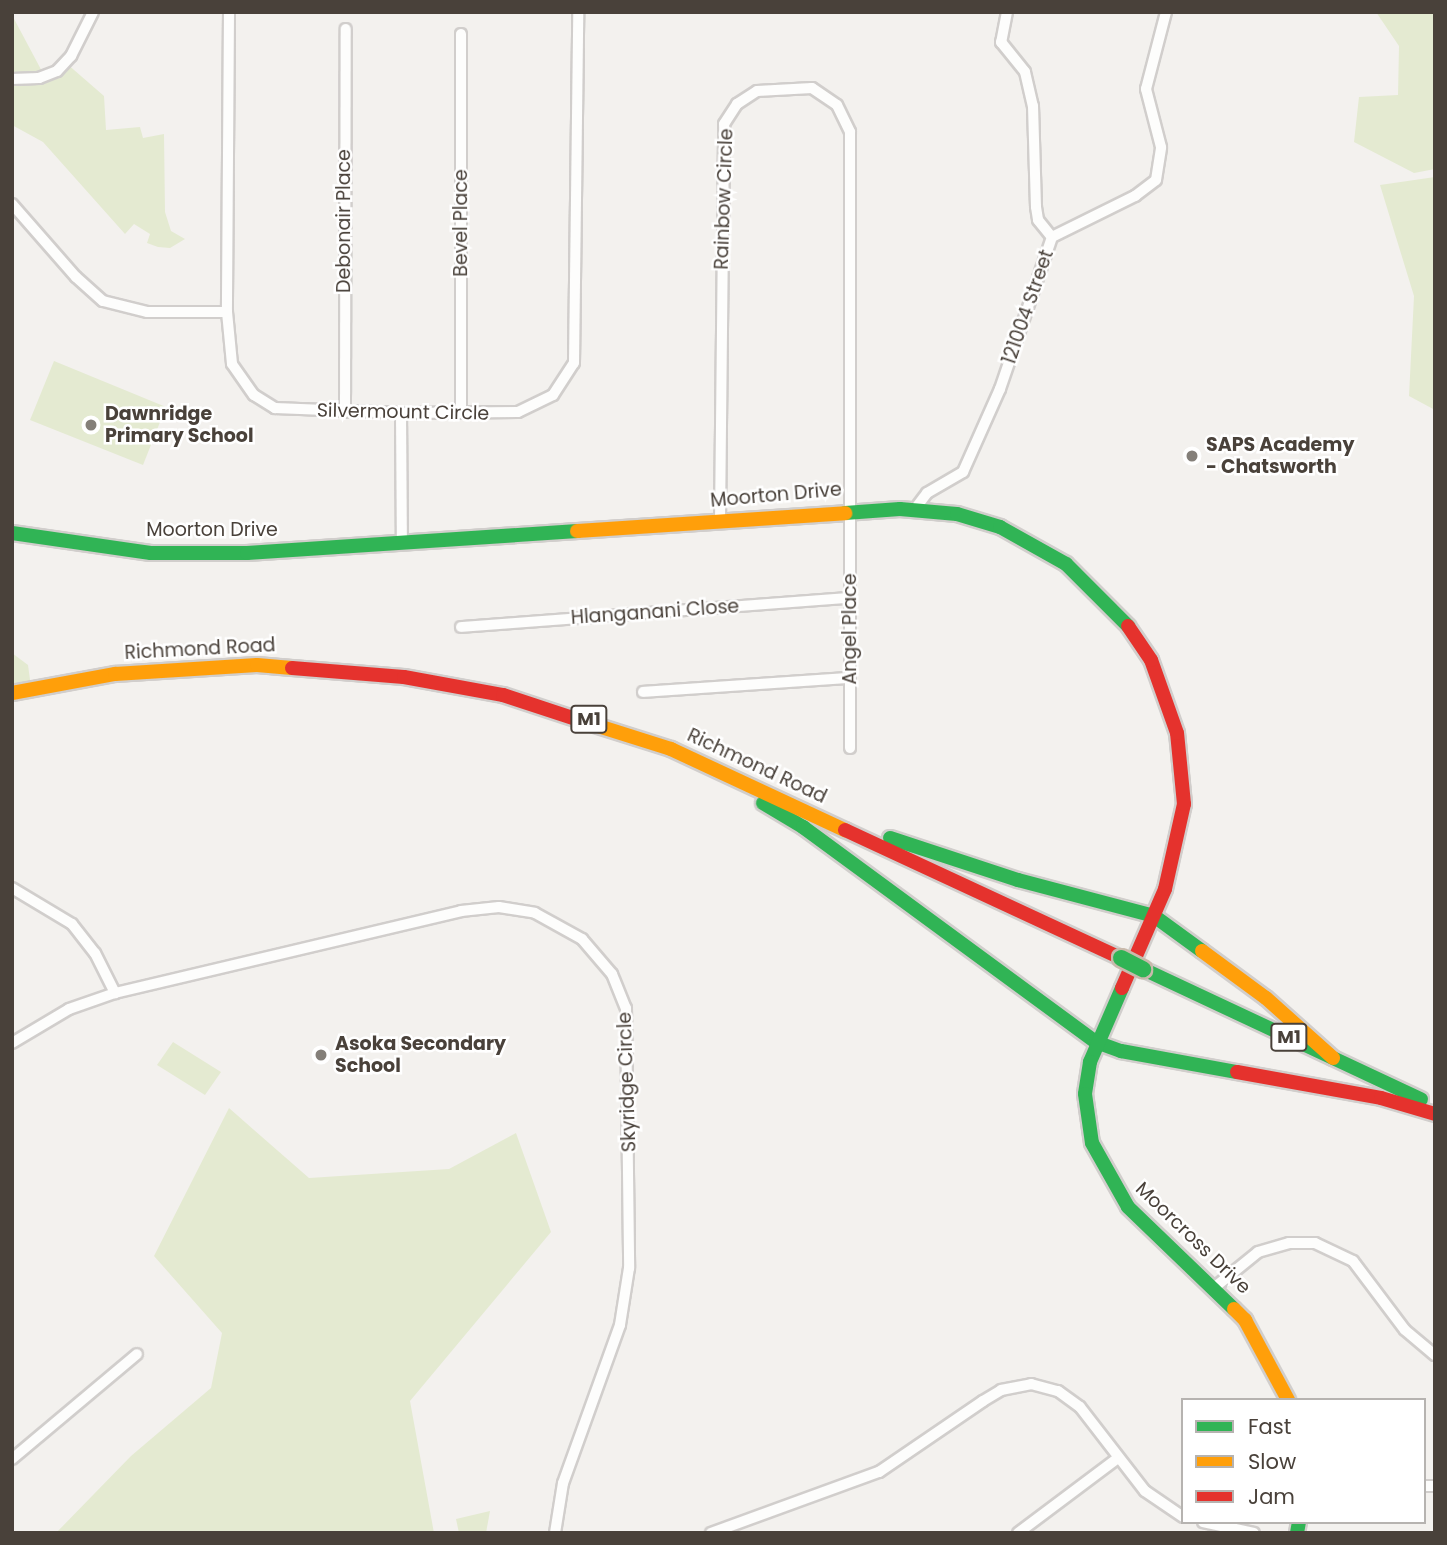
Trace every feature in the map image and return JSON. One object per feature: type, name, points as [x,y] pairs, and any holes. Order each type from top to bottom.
[{"type":"main road","name":"Moorton Drive","points":[[12,533],[140,552],[200,554],[402,544],[849,510],[915,509],[991,524],[1041,548],[1105,599],[1150,660],[1177,733],[1184,804],[1177,849],[1154,916],[1122,981]]},
{"type":"main road","name":"Richmond Road","points":[[12,693],[179,668],[333,669],[448,683],[557,709],[632,734],[780,799],[1435,1106]]},
{"type":"main road","points":[[632,734],[803,827],[1096,1042],[1121,1051],[1381,1098],[1435,1114]]},
{"type":"main road","points":[[780,799],[937,855],[1154,916],[1266,998],[1332,1058]]},
{"type":"main road","name":"Moorcross Drive","points":[[1122,981],[1096,1042],[1085,1094],[1096,1154],[1128,1207],[1215,1287],[1262,1345],[1287,1398]]},
{"type":"street","points":[[12,79],[39,78],[57,71],[71,56],[93,12]]},
{"type":"street","name":"Silvermount Circle","points":[[229,12],[227,312],[232,364],[254,395],[289,411],[401,413],[461,413],[531,408],[553,394],[574,363],[578,12]]},
{"type":"street","points":[[1007,12],[1001,42],[1026,72],[1033,106],[1038,220],[1052,237]]},
{"type":"street","name":"121004 Street","points":[[915,509],[927,493],[963,472],[1000,389],[1052,237],[1135,195],[1156,180],[1161,147],[1146,89],[1166,12]]},
{"type":"street","name":"Debonair Place","points":[[345,412],[346,29]]},
{"type":"street","name":"Bevel Place","points":[[461,34],[461,413]]},
{"type":"street","name":"Rainbow Circle","points":[[720,521],[724,124],[746,96],[784,86],[822,92],[837,105],[850,132],[849,510]]},
{"type":"street","points":[[12,204],[76,277],[103,301],[147,312],[227,312]]},
{"type":"street","points":[[401,413],[402,544]]},
{"type":"street","name":"Angel Place","points":[[849,510],[850,747]]},
{"type":"street","name":"Hlanganani Close","points":[[461,627],[850,598]]},
{"type":"street","points":[[643,692],[850,678]]},
{"type":"street","points":[[12,888],[72,924],[95,953],[115,993]]},
{"type":"street","name":"Skyridge Circle","points":[[12,1043],[69,1009],[115,993],[482,908],[514,908],[553,920],[601,958],[618,985],[628,1027],[628,1288],[604,1376],[563,1483],[555,1533]]},
{"type":"street","points":[[1215,1287],[1258,1252],[1289,1243],[1315,1243],[1353,1261],[1409,1335],[1435,1354]]},
{"type":"street","points":[[12,1459],[137,1354]]},
{"type":"street","points":[[711,1533],[879,1472],[983,1401],[1013,1386],[1047,1386],[1069,1397],[1158,1503],[1181,1516]]},
{"type":"street","points":[[1018,1533],[1118,1458]]},
{"type":"street","points":[[1212,1524],[1254,1533]]},
{"type":"green space","points":[[1376,12],[1435,12],[1435,169],[1414,173],[1354,142],[1359,97],[1398,95],[1399,46]]},
{"type":"green space","points":[[12,15],[45,77],[66,63],[104,96],[106,130],[140,127],[143,138],[164,134],[165,212],[171,231],[185,239],[170,248],[158,247],[147,243],[150,234],[134,224],[125,234],[43,142],[12,125]]},
{"type":"green space","points":[[1435,177],[1435,410],[1409,396],[1414,296],[1380,185]]},
{"type":"green space","points":[[54,361],[166,407],[143,465],[30,420]]},
{"type":"green space","points":[[12,653],[28,665],[31,687],[12,691]]},
{"type":"green space","points":[[173,1042],[221,1072],[205,1095],[157,1065]]},
{"type":"green space","points":[[229,1108],[309,1178],[449,1169],[516,1133],[551,1232],[410,1401],[434,1533],[56,1533],[131,1456],[211,1388],[222,1333],[154,1256]]},
{"type":"green space","points":[[490,1511],[486,1533],[459,1533],[456,1519]]},
{"type":"traffic: fast","points":[[845,513],[900,509],[957,514],[1000,527],[1066,564],[1128,626]]},
{"type":"traffic: fast","points":[[12,533],[151,553],[247,553],[577,531]]},
{"type":"traffic: fast","points":[[763,803],[803,827],[1096,1042],[1121,1051],[1237,1072]]},
{"type":"traffic: fast","points":[[890,838],[1018,880],[1154,916],[1202,951]]},
{"type":"traffic: fast","points":[[1121,958],[1143,969]]},
{"type":"traffic: fast","points":[[1143,969],[1421,1099]]},
{"type":"traffic: fast","points":[[1122,988],[1090,1062],[1085,1094],[1092,1143],[1128,1207],[1234,1309]]},
{"type":"traffic: fast","points":[[1297,1533],[1299,1524]]},
{"type":"traffic: slow","points":[[577,531],[845,513]]},
{"type":"traffic: slow","points":[[12,693],[115,674],[257,665],[292,668]]},
{"type":"traffic: slow","points":[[576,719],[671,749],[845,830]]},
{"type":"traffic: slow","points":[[1202,951],[1266,998],[1333,1058]]},
{"type":"traffic: slow","points":[[1234,1309],[1245,1320],[1287,1398]]},
{"type":"traffic: jam","points":[[1122,988],[1165,889],[1184,804],[1177,733],[1151,660],[1128,626]]},
{"type":"traffic: jam","points":[[292,668],[404,677],[503,695],[576,719]]},
{"type":"traffic: jam","points":[[845,830],[1121,958]]},
{"type":"traffic: jam","points":[[1237,1072],[1381,1098],[1435,1114]]},
{"type":"place","name":"Dawnridge Primary School","points":[[91,425]]},
{"type":"place","name":"SAPS Academy - Chatsworth","points":[[1192,456]]},
{"type":"place","name":"Asoka Secondary School","points":[[321,1055]]}]
